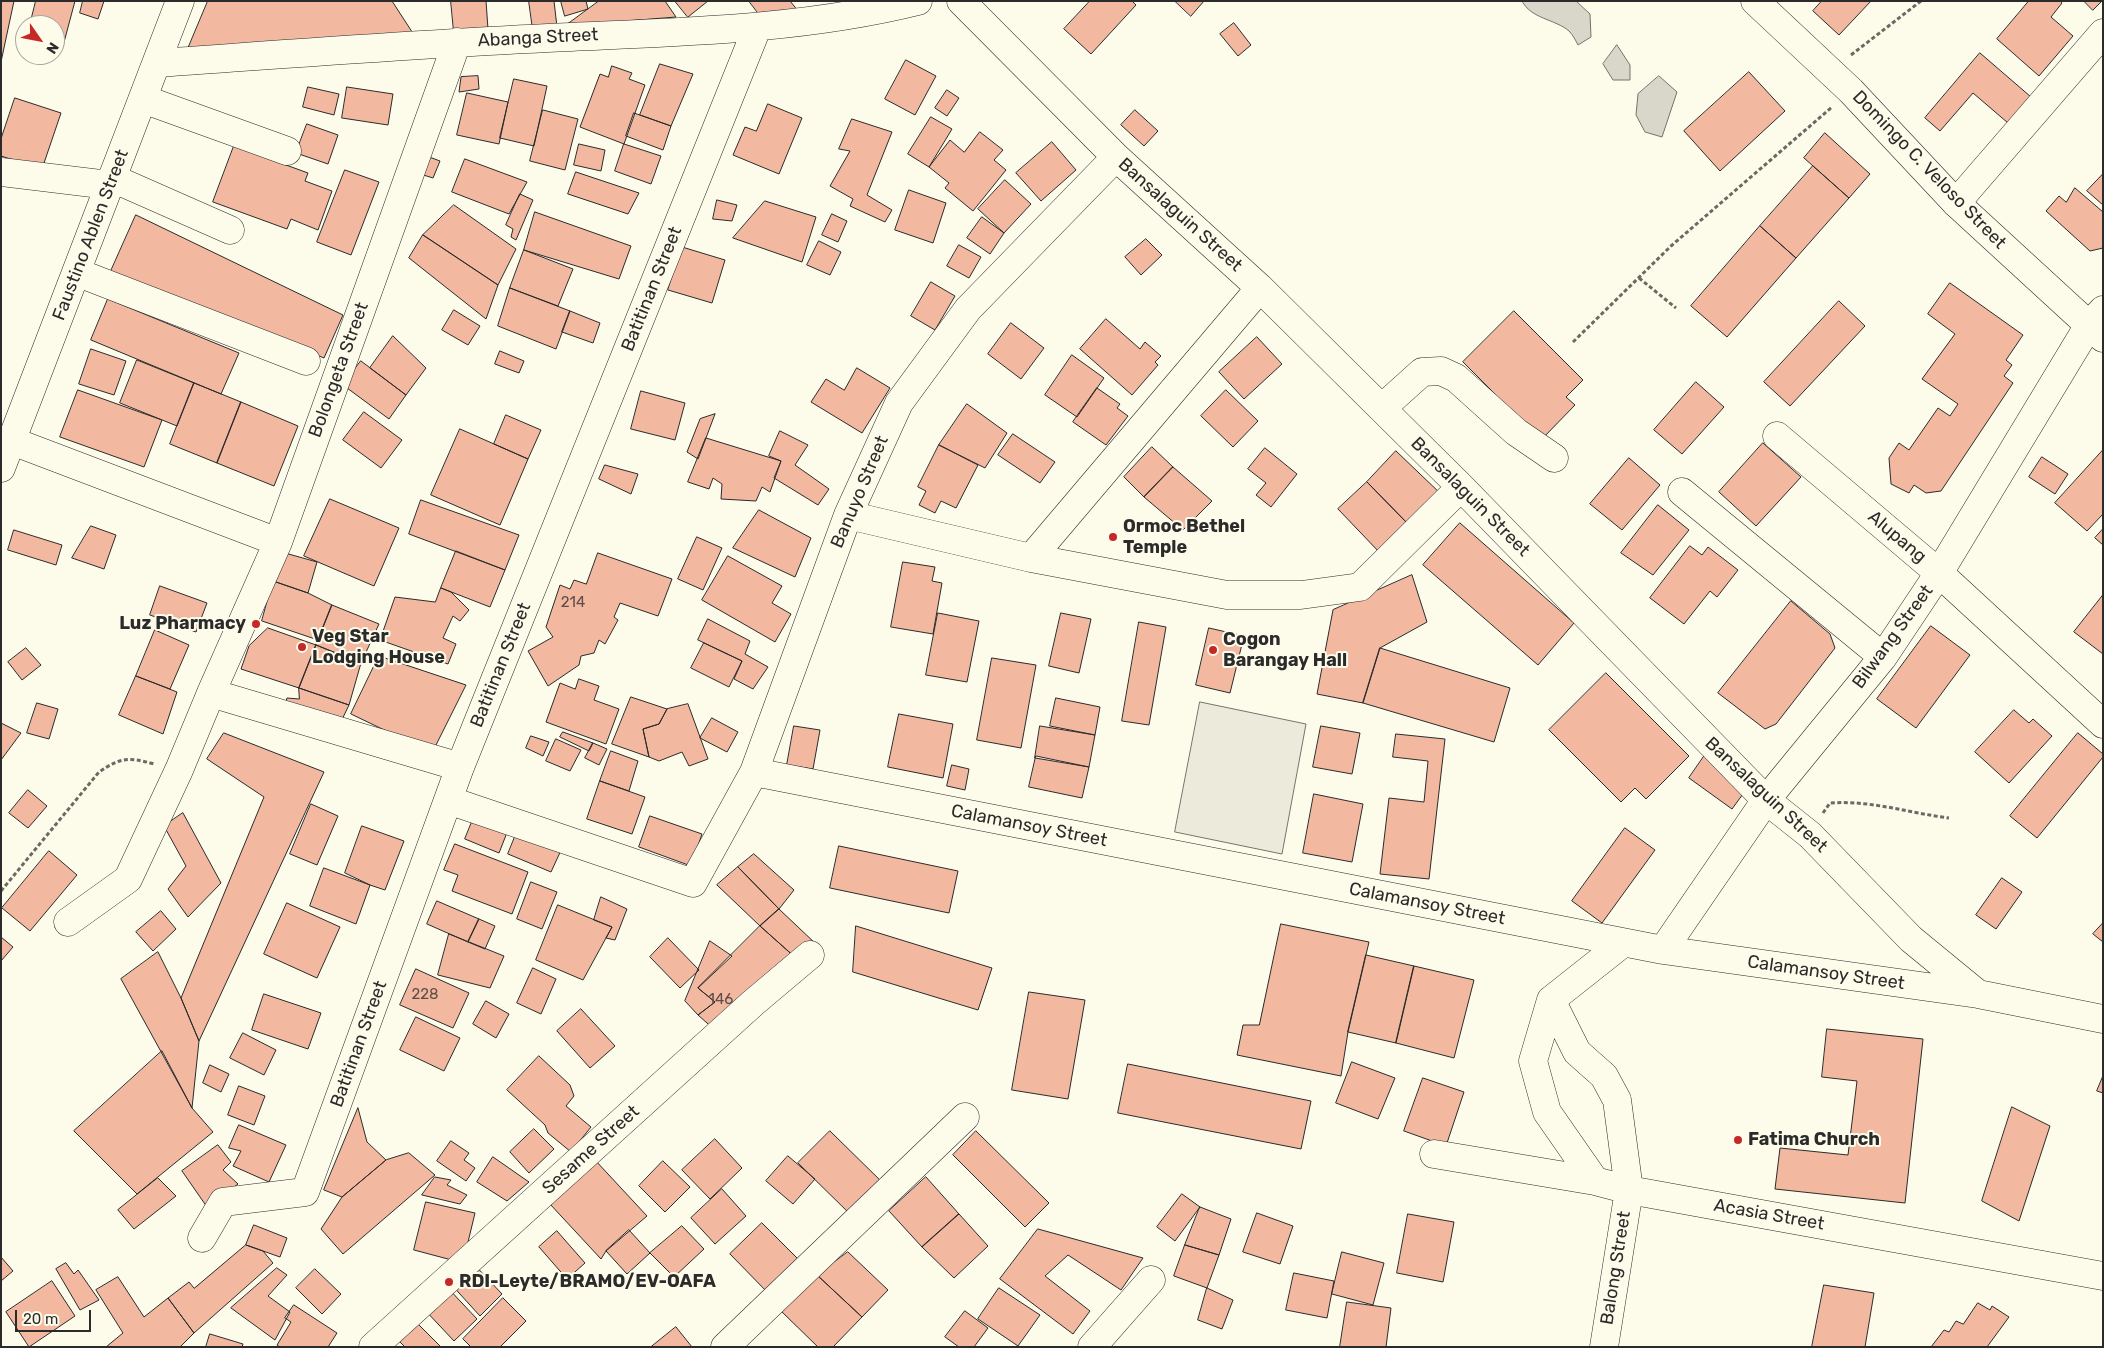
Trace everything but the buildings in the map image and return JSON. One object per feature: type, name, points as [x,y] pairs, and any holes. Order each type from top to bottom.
[{"type":"street","name":"Faustino Ablen Street","points":[[1,468],[180,1]]},
{"type":"street","name":"Abanga Street","points":[[156,63],[456,42],[758,28],[838,18],[918,1]]},
{"type":"street","name":"Bansalaguin Street","points":[[961,1],[1116,157],[1260,288],[1382,408],[1766,800],[1810,835],[1911,938],[1978,994]]},
{"type":"street","name":"Domingo C. Veloso Street","points":[[1755,1],[1851,91],[1956,203],[2098,325]]},
{"type":"street","name":"Batitinan Street","points":[[202,1238],[223,1202],[305,1192],[460,767],[758,28]]},
{"type":"street","points":[[1956,203],[2103,33]]},
{"type":"street","name":"Bolongeta Street","points":[[68,922],[128,879],[179,770],[278,542],[456,42]]},
{"type":"street","points":[[143,99],[287,151]]},
{"type":"street","name":"Banuyo Street","points":[[448,800],[693,883],[754,772],[848,515],[899,403],[968,309],[1116,157]]},
{"type":"street","points":[[1,172],[111,182],[230,230]]},
{"type":"street","points":[[76,272],[306,361]]},
{"type":"street","points":[[1031,558],[1260,288]]},
{"type":"street","name":"Bilwang Street","points":[[1663,950],[1766,800],[1883,658],[2098,325]]},
{"type":"street","points":[[1382,408],[1422,372],[1441,371],[1456,378],[1516,432],[1554,458]]},
{"type":"street","name":"Alupang","points":[[1777,436],[1939,573],[2103,724]]},
{"type":"street","points":[[12,441],[278,542]]},
{"type":"street","points":[[848,515],[1031,558],[1227,595],[1301,595],[1360,588],[1461,487]]},
{"type":"street","points":[[1682,492],[1883,658]]},
{"type":"street","points":[[211,693],[460,767]]},
{"type":"street","name":"Calamansoy Street","points":[[754,772],[1622,943],[1978,994],[2103,1020]]},
{"type":"street","points":[[1595,1181],[1547,1112],[1533,1061],[1551,1000],[1622,943]]},
{"type":"street","name":"Sesame Street","points":[[373,1347],[753,1003],[810,955]]},
{"type":"street","name":"Balong Street","points":[[1551,1000],[1577,1052],[1604,1076],[1617,1100],[1629,1190],[1604,1347]]},
{"type":"street","points":[[725,1347],[965,1117]]},
{"type":"street","name":"Acasia Street","points":[[1434,1154],[1595,1181],[1629,1190],[2103,1276]]},
{"type":"street","points":[[1092,1347],[1151,1280]]},
{"type":"path","points":[[1831,71],[1921,1]]},
{"type":"path","points":[[1573,342],[1671,246],[1851,91]]},
{"type":"path","points":[[1639,278],[1676,308]]},
{"type":"path","points":[[1,891],[99,772],[125,758],[179,770]]},
{"type":"path","points":[[1810,835],[1830,803],[1850,802],[1890,806],[1911,813],[1949,818]]},
{"type":"shaded area","points":[[1522,1],[1576,1],[1590,14],[1591,37],[1578,45],[1569,31],[1531,12]]},
{"type":"shaded area","points":[[1617,45],[1630,65],[1630,80],[1613,80],[1603,64]]},
{"type":"shaded area","points":[[1659,76],[1677,92],[1662,137],[1645,132],[1636,115],[1638,94]]},
{"type":"shaded area","points":[[1200,702],[1306,724],[1282,854],[1175,832]]},
{"type":"place","name":"Ormoc Bethel Temple","points":[[1113,537]]},
{"type":"place","name":"Luz Pharmacy","points":[[256,624]]},
{"type":"place","name":"Veg Star Lodging House","points":[[302,647]]},
{"type":"place","name":"Cogon Barangay Hall","points":[[1213,650]]},
{"type":"place","name":"Fatima Church","points":[[1738,1140]]},
{"type":"place","name":"RDI-Leyte/BRAMO/EV-OAFA","points":[[449,1282]]}]
